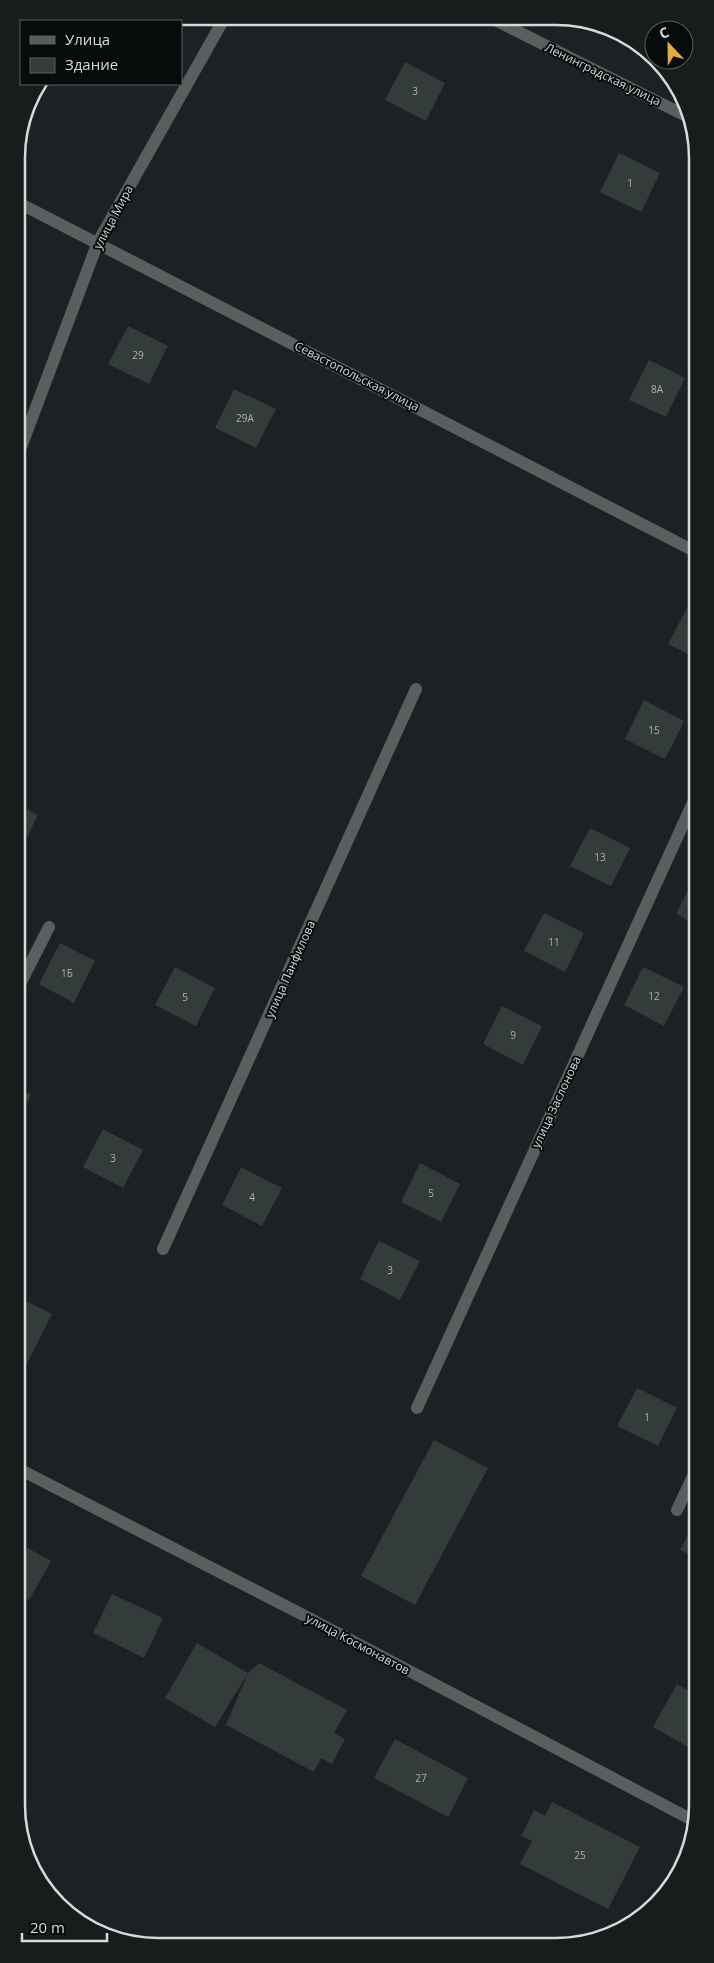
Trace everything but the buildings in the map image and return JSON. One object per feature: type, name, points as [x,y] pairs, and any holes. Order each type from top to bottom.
[{"type":"street","name":"улица Мира","points":[[25,437],[98,242],[220,25]]},
{"type":"street","name":"Ленинградская улица","points":[[505,25],[681,112]]},
{"type":"street","name":"Севастопольская улица","points":[[25,206],[689,548]]},
{"type":"street","name":"улица Панфилова","points":[[163,1249],[416,689]]},
{"type":"street","name":"улица Заслонова","points":[[417,1408],[689,811]]},
{"type":"street","points":[[25,974],[49,927]]},
{"type":"street","name":"улица Космонавтов","points":[[25,1473],[309,1618],[688,1818]]},
{"type":"street","points":[[677,1510],[689,1485]]}]
